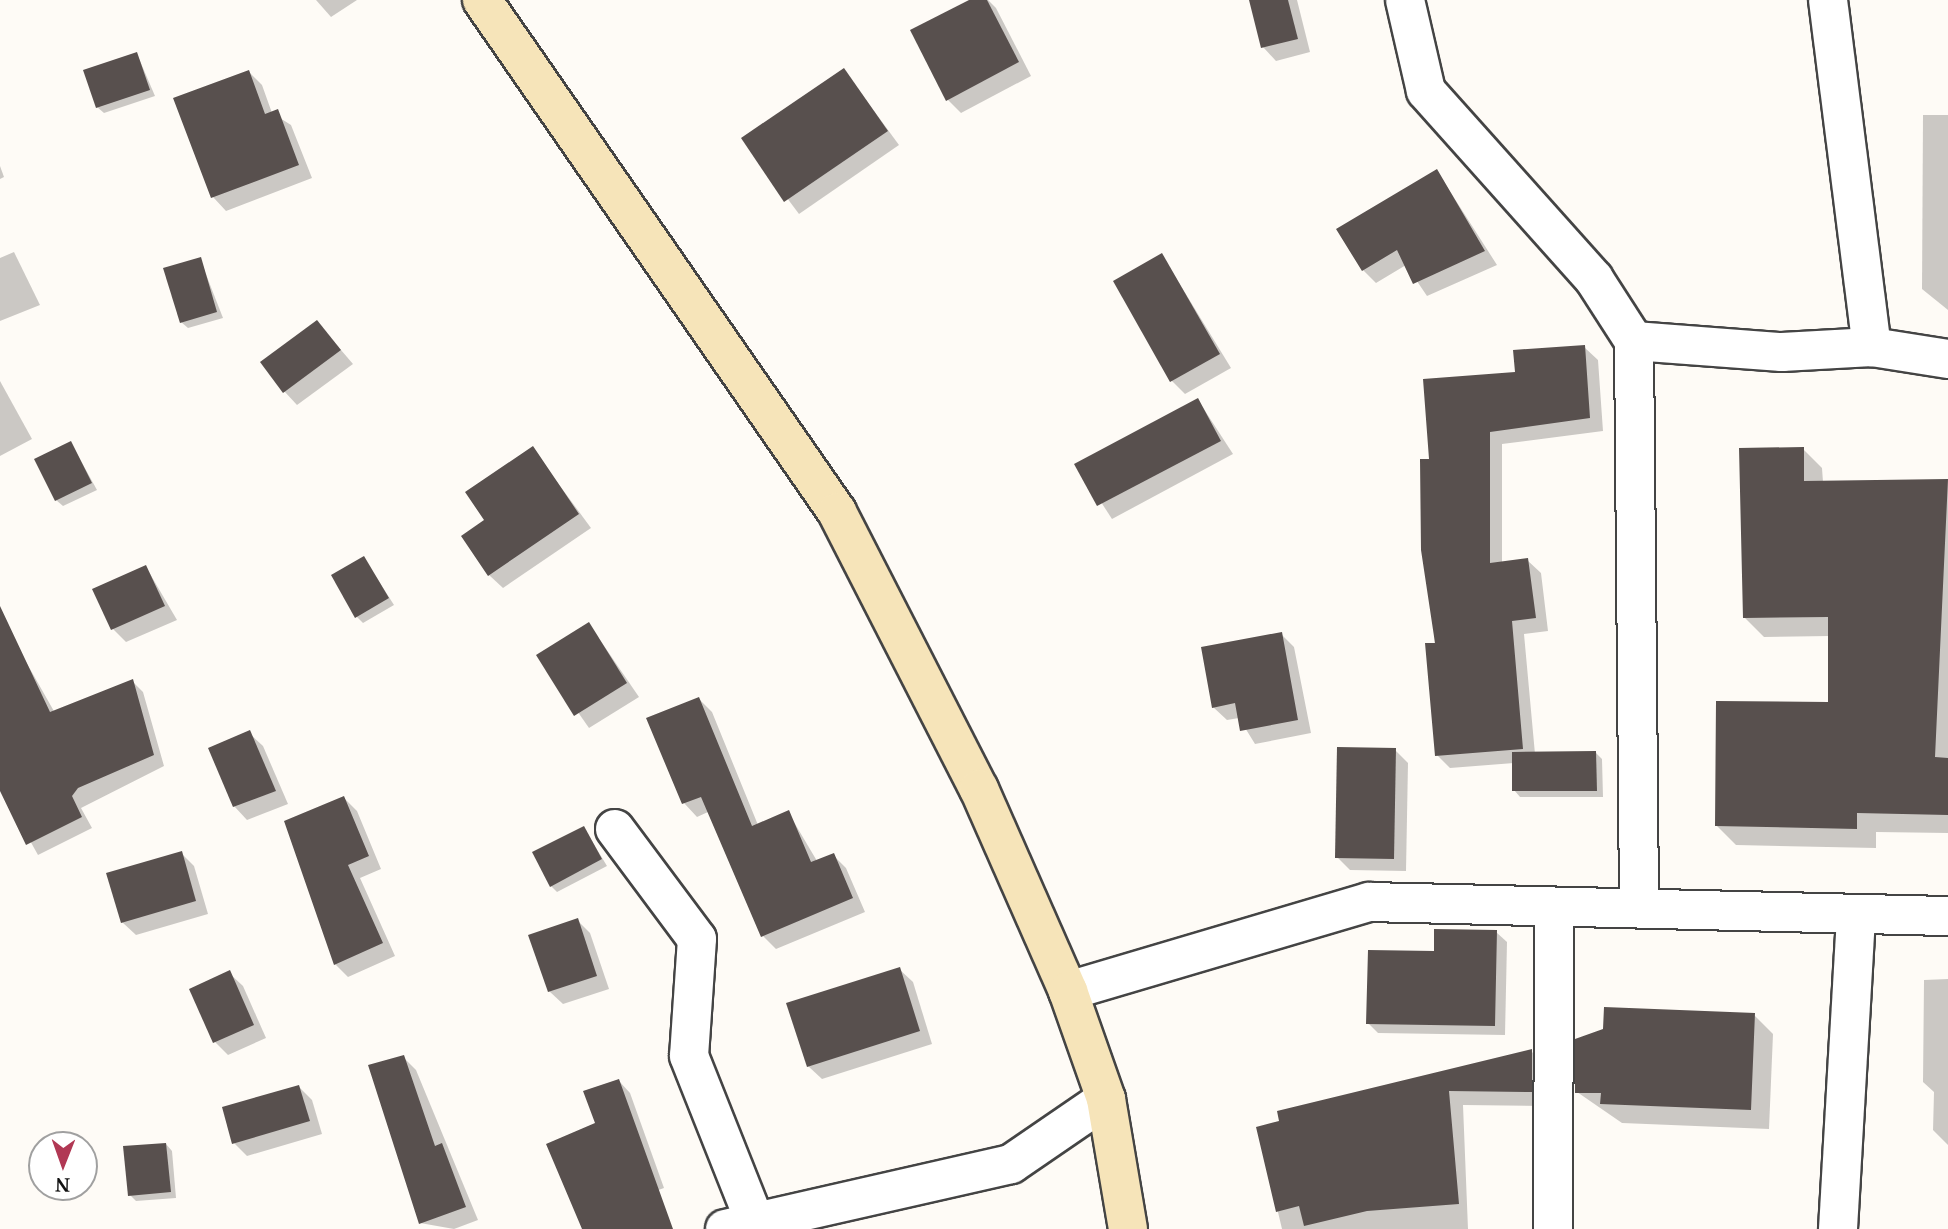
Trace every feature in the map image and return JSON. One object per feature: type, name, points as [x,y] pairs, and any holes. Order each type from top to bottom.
[{"type":"street","points":[[482,0],[837,512],[979,789],[1068,991],[1106,1099],[1128,1229]]},
{"type":"street","points":[[1405,0],[1426,91],[1594,279],[1634,341],[1639,908]]},
{"type":"street","points":[[1828,0],[1872,347]]},
{"type":"street","points":[[1634,341],[1782,352],[1872,347],[1948,359]]},
{"type":"street","points":[[615,829],[698,939],[689,1056],[747,1225],[1011,1164],[1106,1099]]},
{"type":"street","points":[[1068,991],[1369,902],[1639,908],[1856,917],[1948,916]]},
{"type":"street","points":[[1553,1229],[1554,907]]},
{"type":"street","points":[[1838,1229],[1856,917]]},
{"type":"building","points":[[969,0],[987,0],[1019,62],[946,101],[910,30]]},
{"type":"building","points":[[1249,0],[1288,0],[1298,39],[1261,48]]},
{"type":"building","points":[[137,52],[150,90],[96,108],[83,70]]},
{"type":"building","points":[[844,68],[888,131],[784,202],[741,138]]},
{"type":"building","points":[[249,70],[265,114],[278,109],[299,165],[211,198],[173,98]]},
{"type":"building","points":[[1437,169],[1485,251],[1413,284],[1397,250],[1362,271],[1336,229]]},
{"type":"building","points":[[1162,253],[1220,354],[1170,382],[1113,281]]},
{"type":"building","points":[[201,257],[217,312],[180,323],[163,268]]},
{"type":"building","points":[[317,320],[341,350],[283,393],[260,362]]},
{"type":"building","points":[[1585,345],[1590,418],[1490,432],[1490,563],[1528,558],[1536,618],[1512,621],[1523,749],[1435,756],[1425,643],[1435,643],[1421,550],[1420,459],[1429,459],[1423,379],[1515,372],[1513,350]]},
{"type":"building","points":[[1198,398],[1221,441],[1097,506],[1074,464]]},
{"type":"building","points":[[71,441],[92,483],[55,501],[34,459]]},
{"type":"building","points":[[533,446],[579,514],[488,576],[461,536],[484,520],[465,492]]},
{"type":"building","points":[[1804,447],[1804,481],[1948,479],[1935,757],[1948,758],[1948,815],[1857,813],[1857,829],[1715,826],[1716,701],[1828,702],[1828,617],[1743,618],[1739,448]]},
{"type":"building","points":[[364,556],[389,598],[355,618],[331,575]]},
{"type":"building","points":[[146,565],[165,606],[111,630],[92,589]]},
{"type":"building","points":[[0,606],[50,712],[133,679],[154,755],[78,788],[72,796],[82,817],[26,845],[0,791]]},
{"type":"building","points":[[589,622],[627,683],[574,716],[536,655]]},
{"type":"building","points":[[1282,632],[1298,720],[1240,731],[1235,703],[1212,708],[1201,647]]},
{"type":"building","points":[[699,697],[752,826],[789,810],[811,862],[834,853],[853,898],[761,937],[701,797],[682,804],[646,718]]},
{"type":"building","points":[[250,730],[276,791],[233,807],[208,748]]},
{"type":"building","points":[[1337,747],[1396,748],[1394,859],[1335,858]]},
{"type":"building","points":[[1596,751],[1597,791],[1512,791],[1512,752]]},
{"type":"building","points":[[344,796],[369,856],[348,865],[383,943],[334,965],[284,821]]},
{"type":"building","points":[[584,826],[602,859],[550,887],[532,852]]},
{"type":"building","points":[[182,851],[196,901],[121,923],[106,873]]},
{"type":"building","points":[[578,918],[597,976],[548,992],[528,935]]},
{"type":"building","points":[[1434,929],[1497,930],[1495,1026],[1366,1024],[1368,950],[1434,951]]},
{"type":"building","points":[[900,967],[920,1031],[807,1067],[786,1003]]},
{"type":"building","points":[[230,970],[254,1025],[213,1043],[189,989]]},
{"type":"building","points":[[1604,1007],[1755,1013],[1751,1110],[1600,1104],[1601,1093],[1575,1093],[1575,1039],[1603,1029]]},
{"type":"building","points":[[1532,1049],[1532,1092],[1449,1091],[1459,1204],[1367,1211],[1304,1226],[1299,1206],[1276,1212],[1256,1127],[1279,1121],[1277,1111]]},
{"type":"building","points":[[404,1055],[435,1146],[442,1143],[466,1207],[419,1224],[368,1065]]},
{"type":"building","points":[[619,1079],[673,1229],[582,1229],[546,1144],[595,1123],[583,1091]]},
{"type":"building","points":[[299,1085],[310,1121],[232,1144],[222,1107]]},
{"type":"building","points":[[166,1143],[171,1192],[128,1196],[123,1146]]}]
